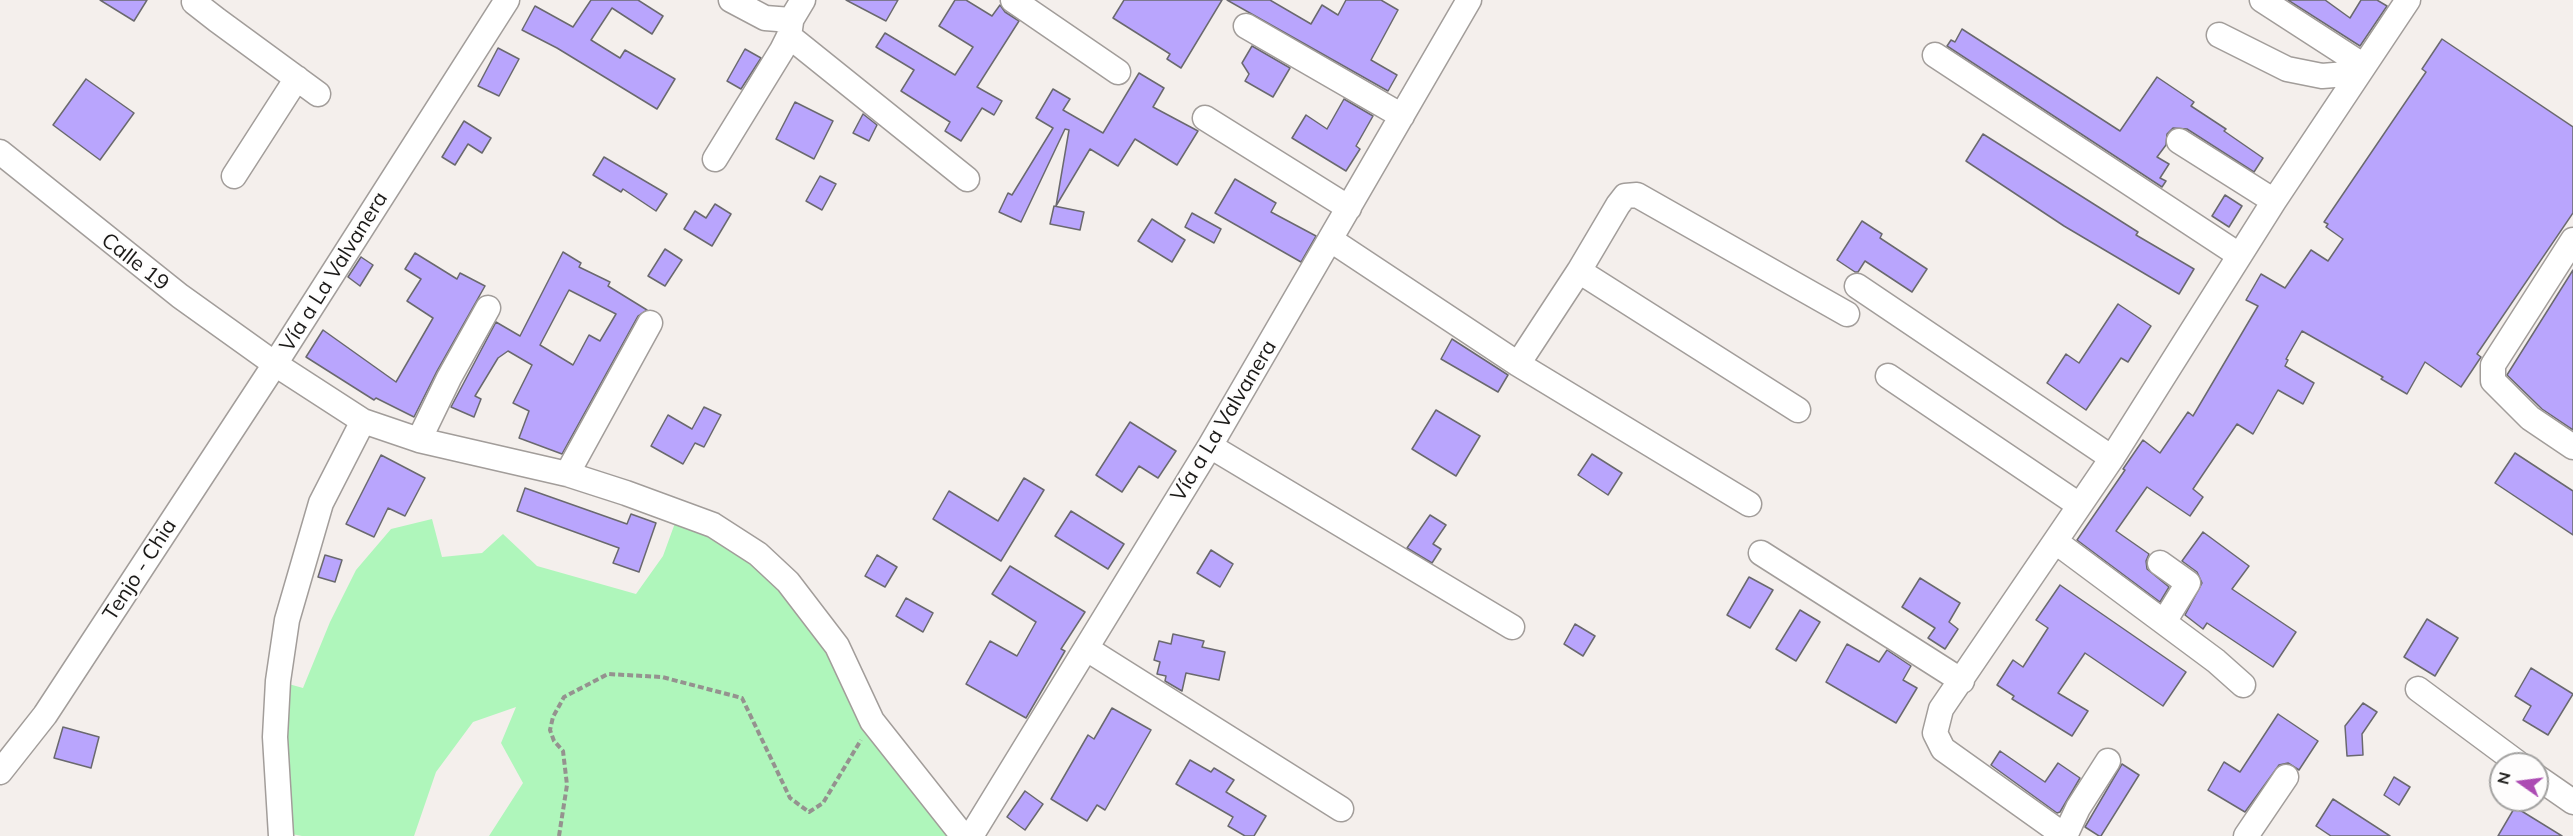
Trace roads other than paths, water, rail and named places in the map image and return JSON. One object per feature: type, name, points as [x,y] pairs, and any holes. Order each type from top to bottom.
[{"type":"street","points":[[195,0],[194,2],[318,94]]},
{"type":"street","name":"Vía a La Valvanera","points":[[507,0],[275,364],[363,421],[420,440],[567,474],[713,525],[758,554],[788,582],[837,646],[872,721],[963,836]]},
{"type":"street","points":[[731,0],[765,18],[794,18],[967,179]]},
{"type":"street","points":[[1013,0],[1118,72]]},
{"type":"street","points":[[2262,0],[2355,72]]},
{"type":"street","points":[[2108,761],[2078,808],[2065,836],[1943,749],[1935,733],[1941,709],[2112,458],[2355,72],[2408,0]]},
{"type":"street","name":"Vía a La Valvanera","points":[[971,836],[1210,446],[1354,200],[1464,2]]},
{"type":"street","points":[[716,159],[794,18]]},
{"type":"street","points":[[1246,26],[1402,116]]},
{"type":"street","points":[[2219,35],[2287,69],[2322,76],[2355,72]]},
{"type":"street","points":[[1935,55],[2239,255]]},
{"type":"street","points":[[234,176],[297,78]]},
{"type":"street","points":[[1205,118],[1354,200]]},
{"type":"street","points":[[1264,136],[1354,200]]},
{"type":"street","points":[[2179,141],[2274,201]]},
{"type":"street","name":"Calle 19","points":[[0,152],[180,296],[275,364]]},
{"type":"street","points":[[1518,364],[1625,196],[1637,195],[1847,314]]},
{"type":"street","points":[[1331,240],[1518,364],[1749,504]]},
{"type":"street","points":[[2573,240],[2493,365],[2493,381],[2530,418],[2573,447]]},
{"type":"street","points":[[1579,271],[1798,410]]},
{"type":"street","points":[[1857,286],[2112,458]]},
{"type":"street","points":[[420,440],[449,378],[488,308]]},
{"type":"street","points":[[567,474],[650,323]]},
{"type":"street","name":"Tenjo - Chia","points":[[0,772],[45,715],[275,364]]},
{"type":"street","points":[[1888,376],[2079,505]]},
{"type":"street","points":[[281,836],[275,737],[278,681],[287,620],[321,502],[363,421]]},
{"type":"street","points":[[1210,446],[1512,627]]},
{"type":"street","points":[[2056,542],[2216,661],[2243,685]]},
{"type":"street","points":[[1761,553],[1962,681]]},
{"type":"street","points":[[2160,563],[2188,583],[2164,622]]},
{"type":"street","points":[[1087,649],[1341,809]]},
{"type":"street","points":[[2418,689],[2503,752]]},
{"type":"street","points":[[2246,836],[2286,777]]},
{"type":"street","points":[[2549,785],[2573,802]]}]
